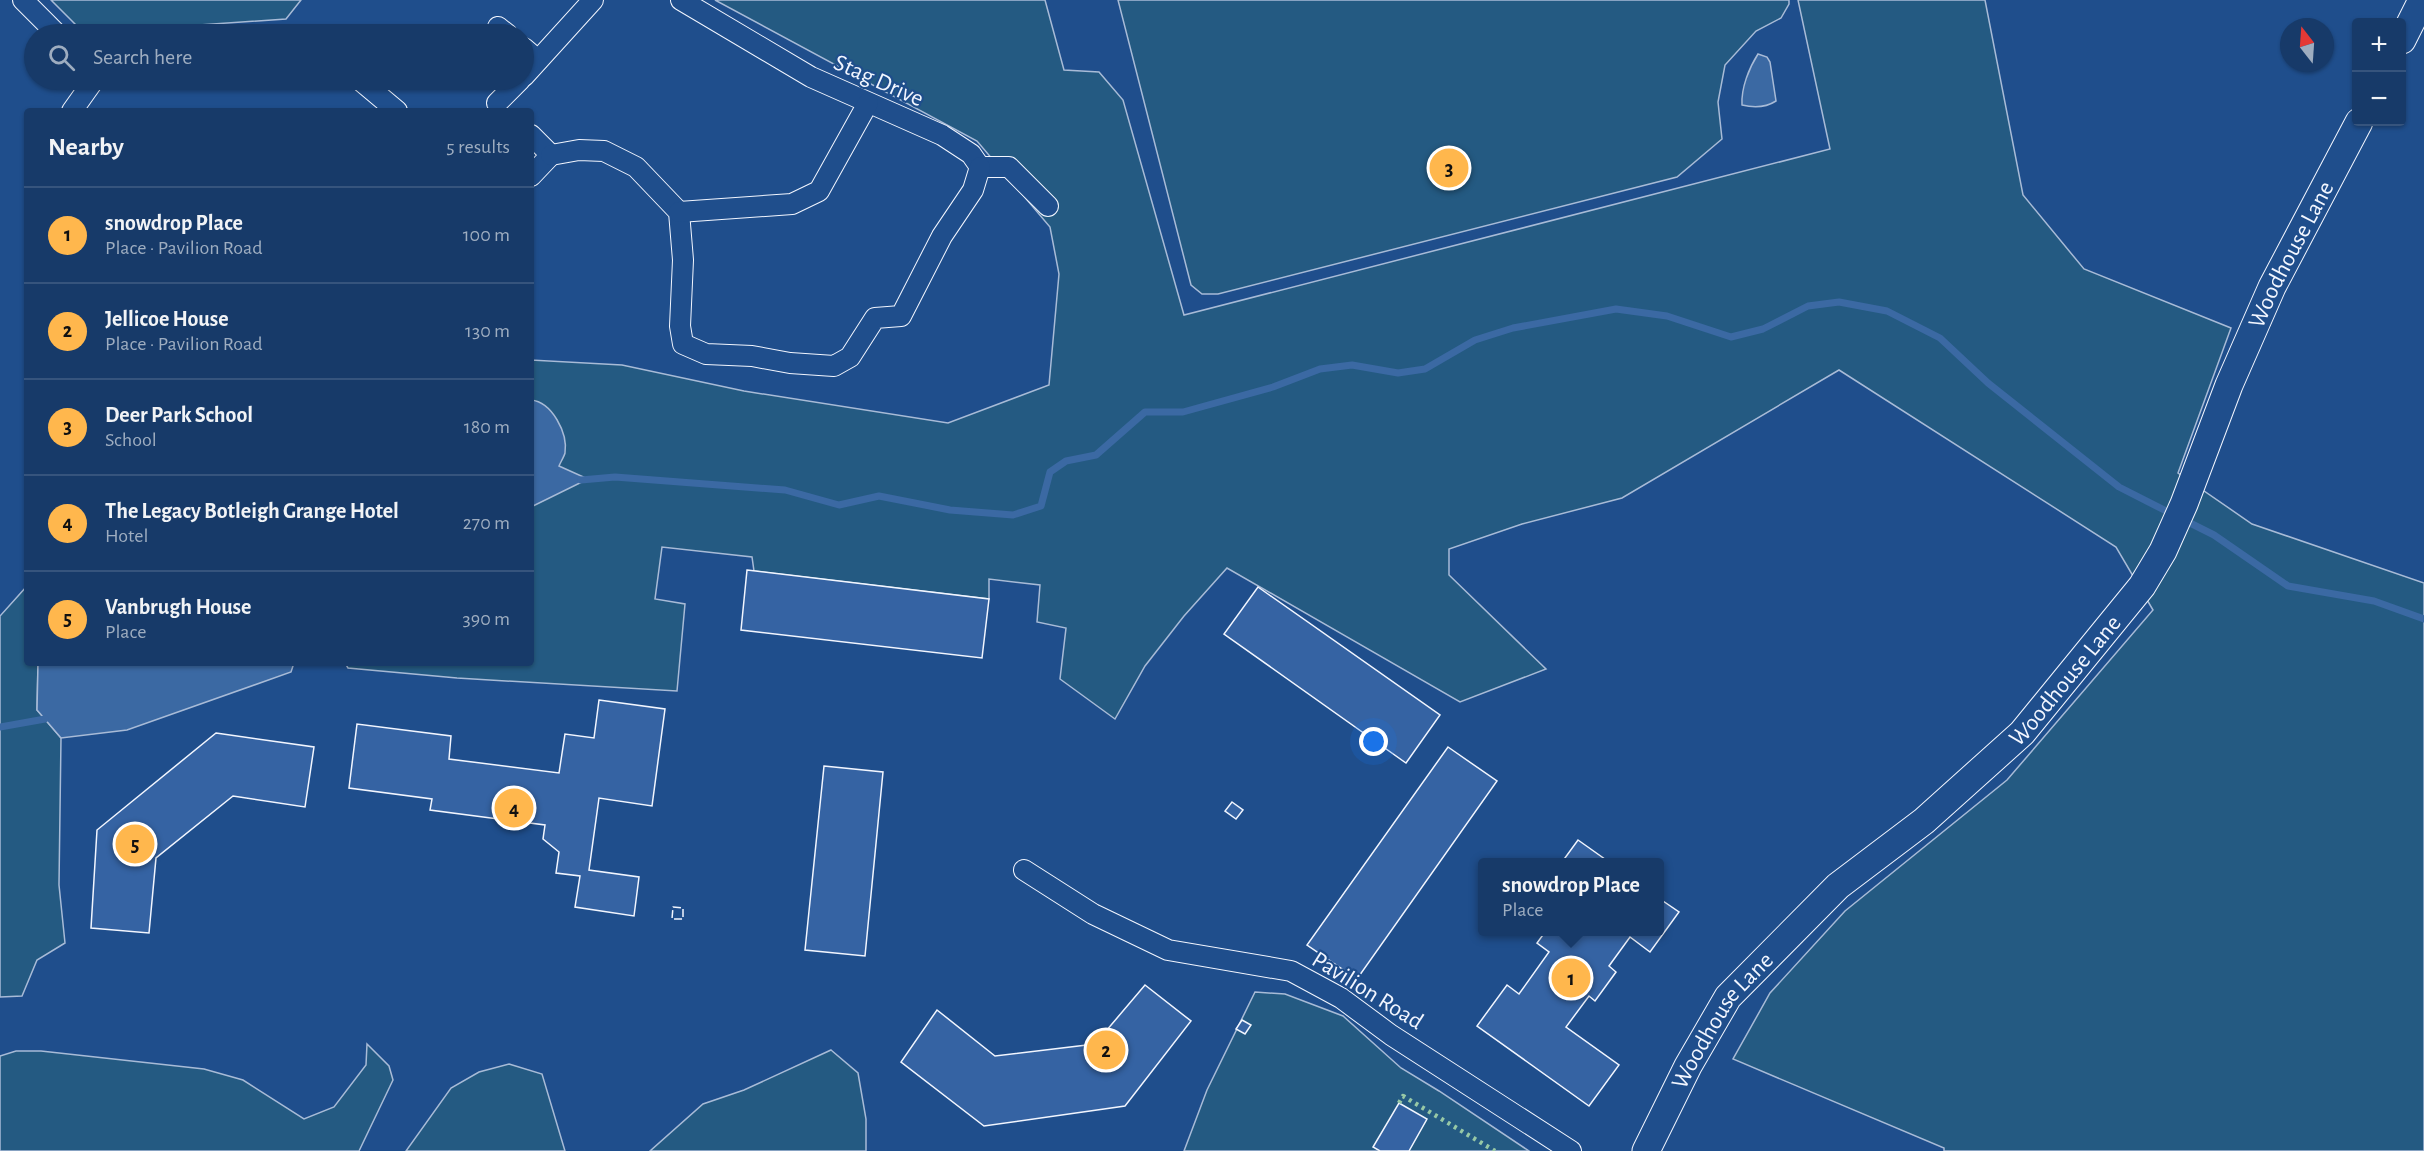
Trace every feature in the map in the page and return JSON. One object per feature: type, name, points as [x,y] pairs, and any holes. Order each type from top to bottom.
[{"type":"street","points":[[23,0],[47,24]]},
{"type":"street","points":[[534,51],[593,0]]},
{"type":"street","name":"Stag Drive","points":[[681,0],[812,77],[942,135],[972,154],[980,168]]},
{"type":"street","points":[[2406,32],[2422,0]]},
{"type":"street","points":[[74,108],[87,90]]},
{"type":"street","points":[[372,90],[393,108]]},
{"type":"street","points":[[498,108],[512,90]]},
{"type":"street","points":[[679,212],[792,204],[819,191],[868,103]]},
{"type":"street","name":"Woodhouse Lane","points":[[1646,1151],[1688,1066],[1728,997],[1838,886],[1924,821],[2022,733],[2142,586],[2184,504],[2229,386],[2272,287],[2357,126]]},
{"type":"street","points":[[534,138],[551,155]]},
{"type":"street","points":[[534,173],[551,155],[579,150],[604,151],[636,168],[679,212],[684,260],[681,326],[683,344],[706,354],[752,356],[790,363],[834,366],[850,357],[875,318],[901,316],[942,236],[973,190],[980,168],[1009,167],[1048,206]]},
{"type":"street","name":"Pavilion Road","points":[[1024,870],[1094,914],[1168,950],[1291,971],[1341,998],[1374,1024],[1571,1151]]},
{"type":"shaded area","points":[[51,0],[301,0],[286,19],[214,24],[75,24]]},
{"type":"shaded area","points":[[715,0],[1045,0],[1064,70],[1099,72],[1123,100],[1184,315],[1830,149],[1798,0],[1985,0],[2023,195],[2084,269],[2231,328],[2178,473],[2252,524],[2424,583],[2424,1151],[1944,1151],[1944,1148],[1733,1059],[1770,993],[1845,911],[2007,780],[2153,610],[2116,547],[1839,370],[1622,498],[1522,524],[1449,549],[1449,575],[1546,669],[1460,702],[1227,568],[1184,616],[1145,666],[1115,719],[1060,679],[1066,628],[1037,622],[1040,585],[989,579],[989,599],[754,571],[752,557],[662,547],[655,599],[685,604],[677,691],[457,678],[348,668],[347,666],[534,666],[534,360],[622,365],[744,391],[948,423],[1049,385],[1059,274],[1050,227],[977,141]]},
{"type":"shaded area","points":[[1118,0],[1789,0],[1789,4],[1781,18],[1756,31],[1725,65],[1718,102],[1722,139],[1677,177],[1218,294],[1202,294],[1191,285]]},
{"type":"shaded area","points":[[1758,54],[1767,57],[1770,62],[1776,101],[1768,105],[1751,107],[1742,105],[1743,92],[1746,78]]},
{"type":"shaded area","points":[[534,401],[546,406],[552,412],[561,428],[565,453],[559,466],[588,479],[534,506]]},
{"type":"shaded area","points":[[24,589],[24,666],[38,666],[37,710],[61,738],[59,885],[65,943],[37,960],[22,996],[0,997],[0,616]]},
{"type":"shaded area","points":[[38,666],[293,666],[291,672],[127,730],[61,738],[37,710]]},
{"type":"shaded area","points":[[1255,992],[1285,994],[1343,1016],[1401,1068],[1529,1151],[1184,1151],[1207,1090]]},
{"type":"shaded area","points":[[367,1044],[389,1066],[393,1080],[359,1151],[0,1151],[0,1056],[16,1051],[41,1051],[204,1069],[243,1080],[304,1119],[334,1107],[366,1065]]},
{"type":"shaded area","points":[[831,1050],[858,1073],[866,1119],[866,1151],[650,1151],[703,1104],[744,1090]]},
{"type":"shaded area","points":[[509,1064],[542,1074],[565,1151],[406,1151],[451,1088],[479,1072]]},
{"type":"building","points":[[747,570],[989,599],[982,658],[741,630]]},
{"type":"building","points":[[1258,587],[1440,715],[1406,763],[1224,634]]},
{"type":"building","points":[[599,700],[665,709],[652,806],[599,798],[589,870],[639,877],[634,916],[575,907],[580,876],[556,873],[559,852],[543,839],[545,825],[430,810],[432,799],[349,788],[357,724],[451,736],[449,759],[559,773],[565,734],[594,738]]},
{"type":"building","points":[[216,733],[314,747],[305,807],[233,796],[156,858],[149,933],[91,928],[97,830]]},
{"type":"building","points":[[1448,747],[1497,781],[1357,979],[1307,945]]},
{"type":"building","points":[[824,766],[883,772],[865,956],[805,950]]},
{"type":"building","points":[[1232,802],[1243,810],[1236,819],[1225,811]]},
{"type":"building","points":[[1578,840],[1603,858],[1565,858]]},
{"type":"building","points":[[1664,902],[1679,912],[1664,933]]},
{"type":"building","points":[[1542,936],[1662,936],[1650,952],[1630,937],[1609,966],[1616,972],[1595,1001],[1589,996],[1566,1027],[1619,1065],[1589,1106],[1477,1026],[1507,985],[1519,994],[1549,952],[1537,943]]},
{"type":"building","points":[[1145,985],[1191,1021],[1125,1106],[984,1126],[901,1062],[937,1010],[995,1056],[1095,1044]]},
{"type":"building","points":[[1242,1020],[1251,1025],[1245,1034],[1236,1029]]},
{"type":"building","points":[[1399,1103],[1427,1119],[1409,1151],[1380,1151],[1373,1147]]},
{"type":"waterway","points":[[581,480],[615,477],[785,490],[839,505],[879,496],[950,510],[1013,515],[1041,506],[1050,472],[1066,461],[1096,455],[1145,412],[1183,412],[1273,387],[1320,369],[1352,365],[1398,373],[1425,369],[1475,340],[1513,328],[1616,309],[1667,316],[1731,337],[1763,329],[1808,306],[1839,302],[1887,311],[1940,338],[1988,383],[2119,487],[2174,515]]},
{"type":"waterway","points":[[2184,520],[2214,535],[2288,586],[2374,601],[2424,619]]},
{"type":"waterway","points":[[0,727],[45,719]]},
{"type":"hedge","points":[[1399,1103],[1403,1096],[1495,1151]]},
{"type":"fence","points":[[673,907],[683,908],[683,919],[672,919],[673,907]]},
{"type":"place","name":"Deer Park School","points":[[1449,168]]},
{"type":"place","name":"The Legacy Botleigh Grange Hotel","points":[[514,808]]},
{"type":"place","name":"Vanbrugh House","points":[[135,844]]},
{"type":"place","name":"snowdrop Place","points":[[1571,978]]},
{"type":"place","name":"Jellicoe House","points":[[1106,1050]]}]
